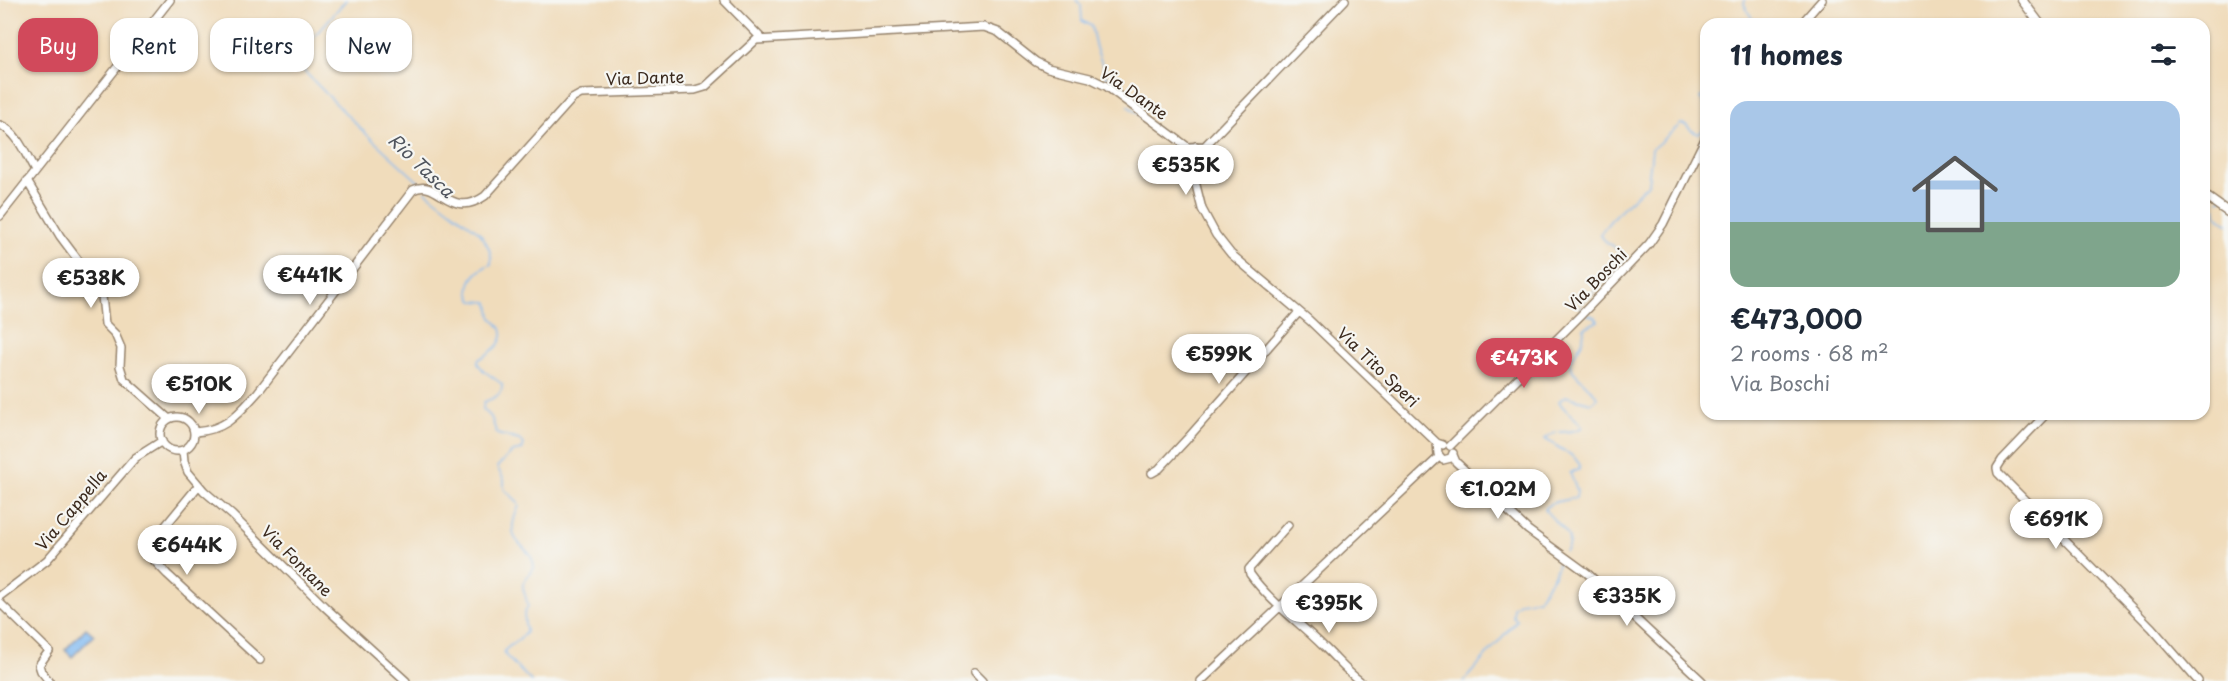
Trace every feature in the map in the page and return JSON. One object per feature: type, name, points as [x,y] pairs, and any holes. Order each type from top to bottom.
[{"type":"main road","points":[[2022,0],[2036,18]]},
{"type":"street","points":[[0,216],[170,0]]},
{"type":"street","points":[[724,0],[762,39]]},
{"type":"street","points":[[1196,153],[1345,0]]},
{"type":"street","points":[[1807,18],[1822,0]]},
{"type":"street","name":"Via Dante","points":[[195,432],[210,431],[230,422],[251,400],[411,192],[422,187],[455,203],[464,205],[474,203],[485,196],[572,99],[581,94],[695,90],[705,87],[756,40],[984,27],[998,32],[1042,65],[1090,78],[1106,86],[1196,153]]},
{"type":"street","points":[[0,125],[14,135],[35,171]]},
{"type":"street","name":"Via Boschi","points":[[1201,681],[1281,607],[1441,448],[1581,315],[1649,244],[1663,224],[1700,149]]},
{"type":"street","name":"Via Tito Speri","points":[[1196,153],[1195,181],[1202,209],[1216,235],[1247,268],[1299,312],[1441,448]]},
{"type":"street","points":[[27,181],[60,236],[99,288],[105,324],[115,334],[122,348],[120,366],[124,379],[168,418]]},
{"type":"street","points":[[1152,473],[1159,469],[1299,312]]},
{"type":"street","points":[[176,416],[182,417],[195,432],[191,444],[183,450],[174,451],[162,441],[160,432],[168,418],[176,416]]},
{"type":"street","points":[[2040,420],[2002,460],[1997,468],[1998,474],[2152,628],[2198,681]]},
{"type":"street","name":"Via Cappella","points":[[0,596],[47,560],[135,458],[162,441]]},
{"type":"street","points":[[1441,448],[1528,530],[1594,579],[1702,681]]},
{"type":"street","points":[[1441,448],[1452,459]]},
{"type":"street","name":"Via Fontane","points":[[183,450],[188,472],[199,485],[325,607],[406,681]]},
{"type":"street","points":[[199,485],[149,546],[147,553],[260,660]]},
{"type":"street","points":[[1288,525],[1249,568],[1250,574],[1281,607],[1360,681]]},
{"type":"street","points":[[0,603],[49,651],[39,665],[50,681]]},
{"type":"street","points":[[974,672],[982,681]]},
{"type":"water","points":[[86,628],[94,635],[72,657],[65,650]]},
{"type":"waterway","name":"Rio Tasca","points":[[346,0],[298,55],[299,66],[362,130],[422,185]]},
{"type":"waterway","points":[[1076,0],[1081,5],[1082,21],[1091,26],[1096,48],[1107,77],[1105,81],[1108,83]]},
{"type":"waterway","points":[[1745,0],[1744,4],[1752,18]]},
{"type":"waterway","points":[[1128,106],[1175,144],[1185,156]]},
{"type":"waterway","points":[[1582,311],[1583,302],[1626,260],[1600,234],[1615,215],[1648,184],[1652,149],[1681,124],[1700,133]]},
{"type":"waterway","points":[[1187,160],[1190,174]]},
{"type":"waterway","name":"Rio Tasca","points":[[425,191],[479,232],[490,251],[491,264],[476,274],[469,289],[473,301],[488,302],[491,316],[502,332],[502,338],[496,347],[478,360],[478,364],[484,371],[502,384],[499,393],[484,402],[483,409],[491,417],[497,434],[519,440],[524,444],[522,450],[512,452],[497,467],[504,480],[504,489],[517,501],[519,506],[513,530],[515,537],[532,559],[534,568],[523,583],[528,606],[524,614],[526,632],[504,651],[506,656],[531,681]]},
{"type":"waterway","points":[[2219,200],[2228,195]]},
{"type":"waterway","points":[[2216,207],[2217,215],[2228,224]]},
{"type":"waterway","points":[[1565,552],[1569,539],[1567,534],[1545,509],[1551,503],[1576,498],[1577,490],[1570,473],[1579,469],[1580,465],[1574,457],[1545,439],[1554,433],[1578,430],[1582,427],[1561,405],[1559,401],[1565,396],[1591,403],[1598,397],[1573,371],[1570,363],[1583,340],[1584,328],[1598,321],[1595,317],[1586,314]]},
{"type":"waterway","points":[[1464,681],[1517,620],[1513,617],[1513,607],[1520,602],[1538,599],[1554,575],[1560,558]]}]
